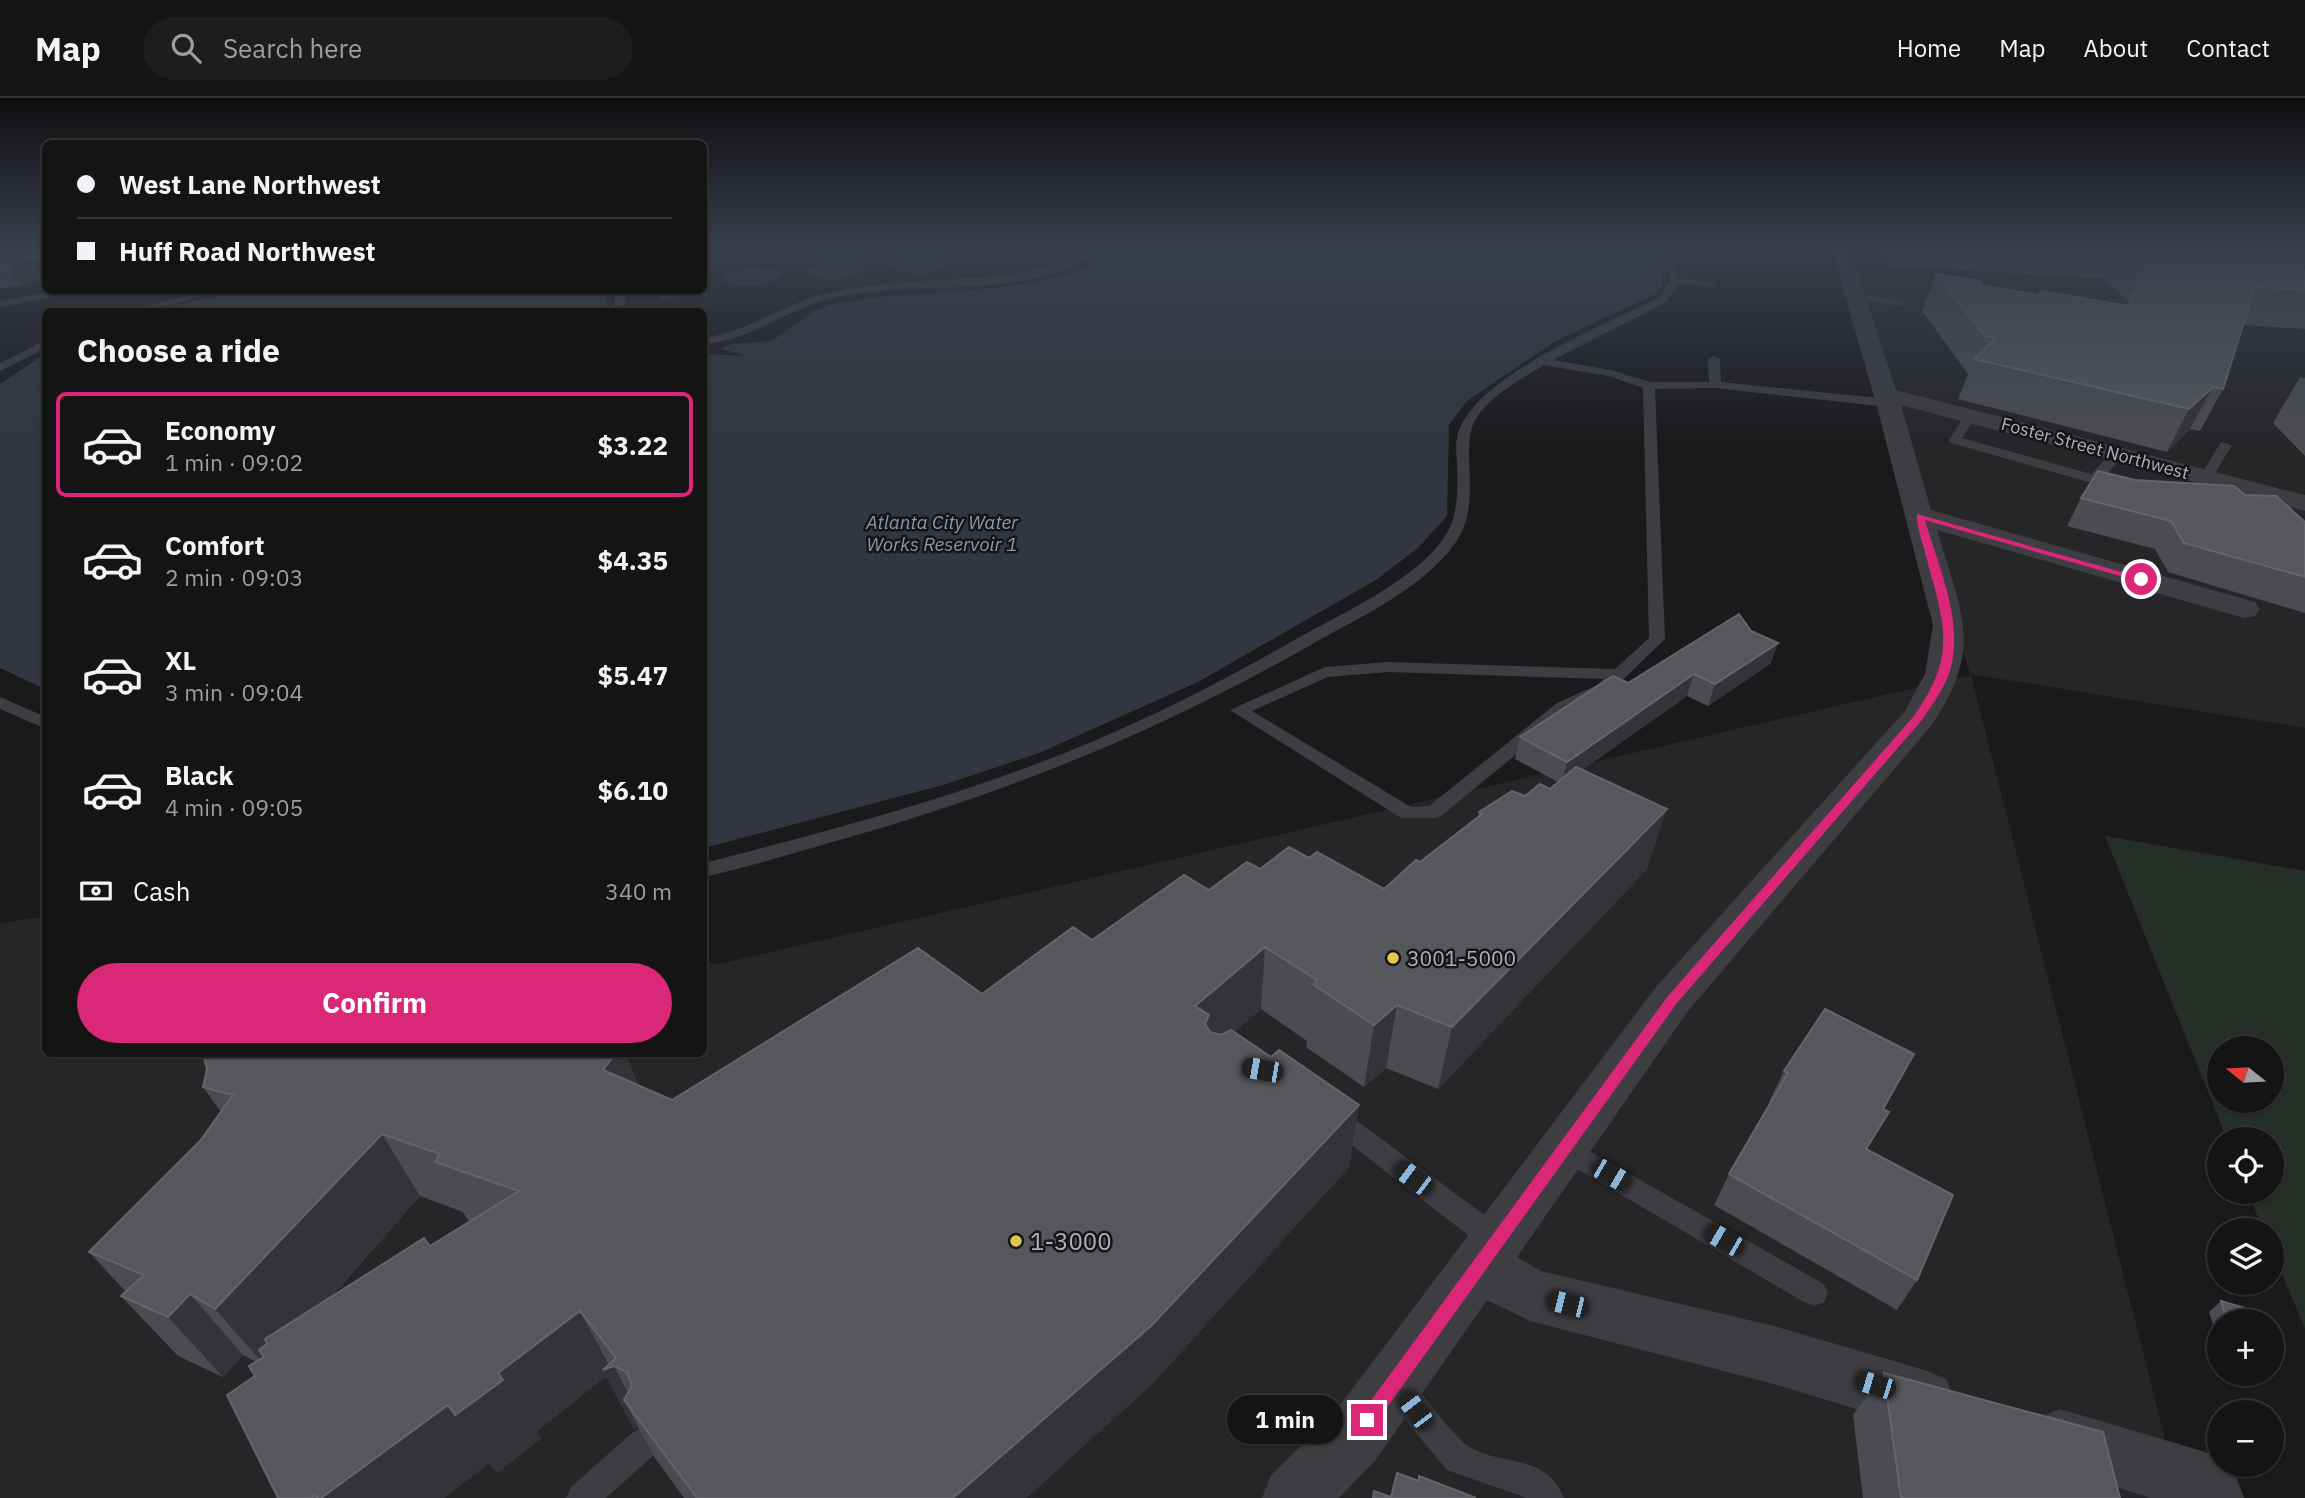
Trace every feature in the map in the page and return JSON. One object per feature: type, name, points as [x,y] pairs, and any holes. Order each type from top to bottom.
[{"type":"street","points":[[1294,1498],[1353,1439],[1672,999],[1918,718],[1937,691],[1948,659],[1949,625],[1887,398],[1860,311]]},
{"type":"street","name":"Foster Street Northwest","points":[[1887,398],[1970,416],[2305,503]]},
{"type":"street","points":[[1920,516],[2244,608]]},
{"type":"street","points":[[1489,1253],[1530,1295],[1774,1355],[1991,1419],[2210,1491]]},
{"type":"lane","points":[[707,341],[741,335],[788,311]]},
{"type":"lane","points":[[707,869],[844,834],[978,792],[1130,732],[1245,676],[1405,583],[1445,549],[1466,511],[1464,430],[1472,413],[1501,386],[1640,311]]},
{"type":"lane","points":[[0,368],[42,345]]},
{"type":"lane","points":[[1714,359],[1715,385]]},
{"type":"lane","points":[[1544,362],[1611,373],[1649,386],[1715,385],[1887,398]]},
{"type":"lane","points":[[1619,674],[1388,667],[1325,671],[1239,710],[1408,814],[1434,812],[1563,707],[1603,689],[1657,639],[1649,386]]},
{"type":"lane","points":[[1970,416],[1955,440],[2130,489]]},
{"type":"lane","points":[[2020,458],[2041,434]]},
{"type":"lane","points":[[2185,496],[2206,477],[2226,445]]},
{"type":"lane","points":[[2094,479],[2118,454]]},
{"type":"lane","points":[[0,702],[42,722]]},
{"type":"lane","points":[[1317,1106],[1489,1253]]},
{"type":"lane","points":[[1564,1148],[1814,1293]]},
{"type":"lane","points":[[1394,1383],[1458,1459],[1541,1490]]},
{"type":"lane","points":[[582,1498],[644,1443]]},
{"type":"shaded area","points":[[1861,311],[2305,311],[2305,728],[1970,674]]},
{"type":"shaded area","points":[[1971,675],[2180,1498],[0,1498],[0,923],[42,917],[42,1057],[707,1057],[707,962],[719,964]]},
{"type":"shaded area","points":[[2105,836],[2305,871],[2305,1329],[2284,1279],[2284,1218],[2258,1218],[2253,1204],[2284,1204],[2284,1127],[2222,1127],[2217,1113],[2284,1113],[2284,1036],[2207,1036],[2207,1089]]},
{"type":"water","name":"Atlanta City Water Works Reservoir 1","points":[[1618,311],[1554,342],[1467,401],[1449,425],[1447,516],[1418,548],[1376,580],[1198,682],[1039,753],[943,785],[707,847],[707,354],[747,356],[721,349],[730,344],[772,341],[812,312]]},
{"type":"water","points":[[42,356],[42,688],[0,668],[0,384]]},
{"type":"building","points":[[1966,311],[2247,311],[2223,389],[2213,387],[2189,409],[1974,359],[1996,338],[1985,336]]},
{"type":"building","points":[[2098,471],[2135,480],[2234,486],[2245,495],[2276,496],[2305,522],[2305,577],[2184,543],[2171,521],[2081,498]]},
{"type":"building","points":[[1739,614],[1751,631],[1778,643],[1715,684],[1694,674],[1567,762],[1520,737],[1613,676],[1628,683]]},
{"type":"building","name":"1-3000","points":[[1576,767],[1667,809],[1452,1027],[1397,1005],[1374,1025],[1314,985],[1317,980],[1265,947],[1195,1006],[1209,1015],[1205,1024],[1210,1032],[1221,1035],[1231,1030],[1271,1057],[1279,1050],[1359,1105],[1151,1326],[953,1498],[697,1498],[624,1400],[632,1386],[627,1372],[614,1366],[603,1370],[616,1358],[580,1311],[498,1373],[503,1380],[455,1415],[448,1405],[321,1498],[315,1495],[311,1498],[278,1498],[227,1395],[255,1376],[249,1366],[264,1357],[259,1350],[267,1344],[265,1339],[424,1238],[430,1246],[519,1191],[435,1162],[440,1154],[382,1134],[215,1309],[190,1294],[168,1317],[121,1296],[144,1275],[89,1252],[200,1141],[233,1095],[203,1087],[207,1069],[204,1057],[613,1057],[603,1070],[672,1100],[918,948],[982,994],[1073,927],[1092,940],[1184,875],[1209,890],[1247,862],[1260,869],[1289,847],[1309,858],[1317,852],[1384,889],[1416,860],[1420,862],[1482,814],[1479,812],[1512,791],[1525,796],[1540,784],[1550,789]]},
{"type":"building","points":[[1825,1009],[1914,1054],[1883,1109],[1889,1112],[1866,1149],[1953,1195],[1917,1280],[1729,1174],[1788,1073],[1784,1071]]},
{"type":"building","points":[[2221,1301],[2249,1309],[2223,1309]]},
{"type":"building","points":[[1884,1373],[2103,1432],[2120,1498],[1901,1498]]},
{"type":"building","points":[[1397,1473],[1419,1481],[1419,1476],[1476,1498],[1373,1498],[1374,1491],[1391,1497]]},
{"type":"place","name":"3001-5000","points":[[1393,958]]},
{"type":"place","name":"1-3000","points":[[1016,1241]]},
{"type":"route","points":[[1367,1420],[1672,999],[1918,718],[1937,691],[1948,659],[1949,625],[1920,516],[2141,579]]}]
